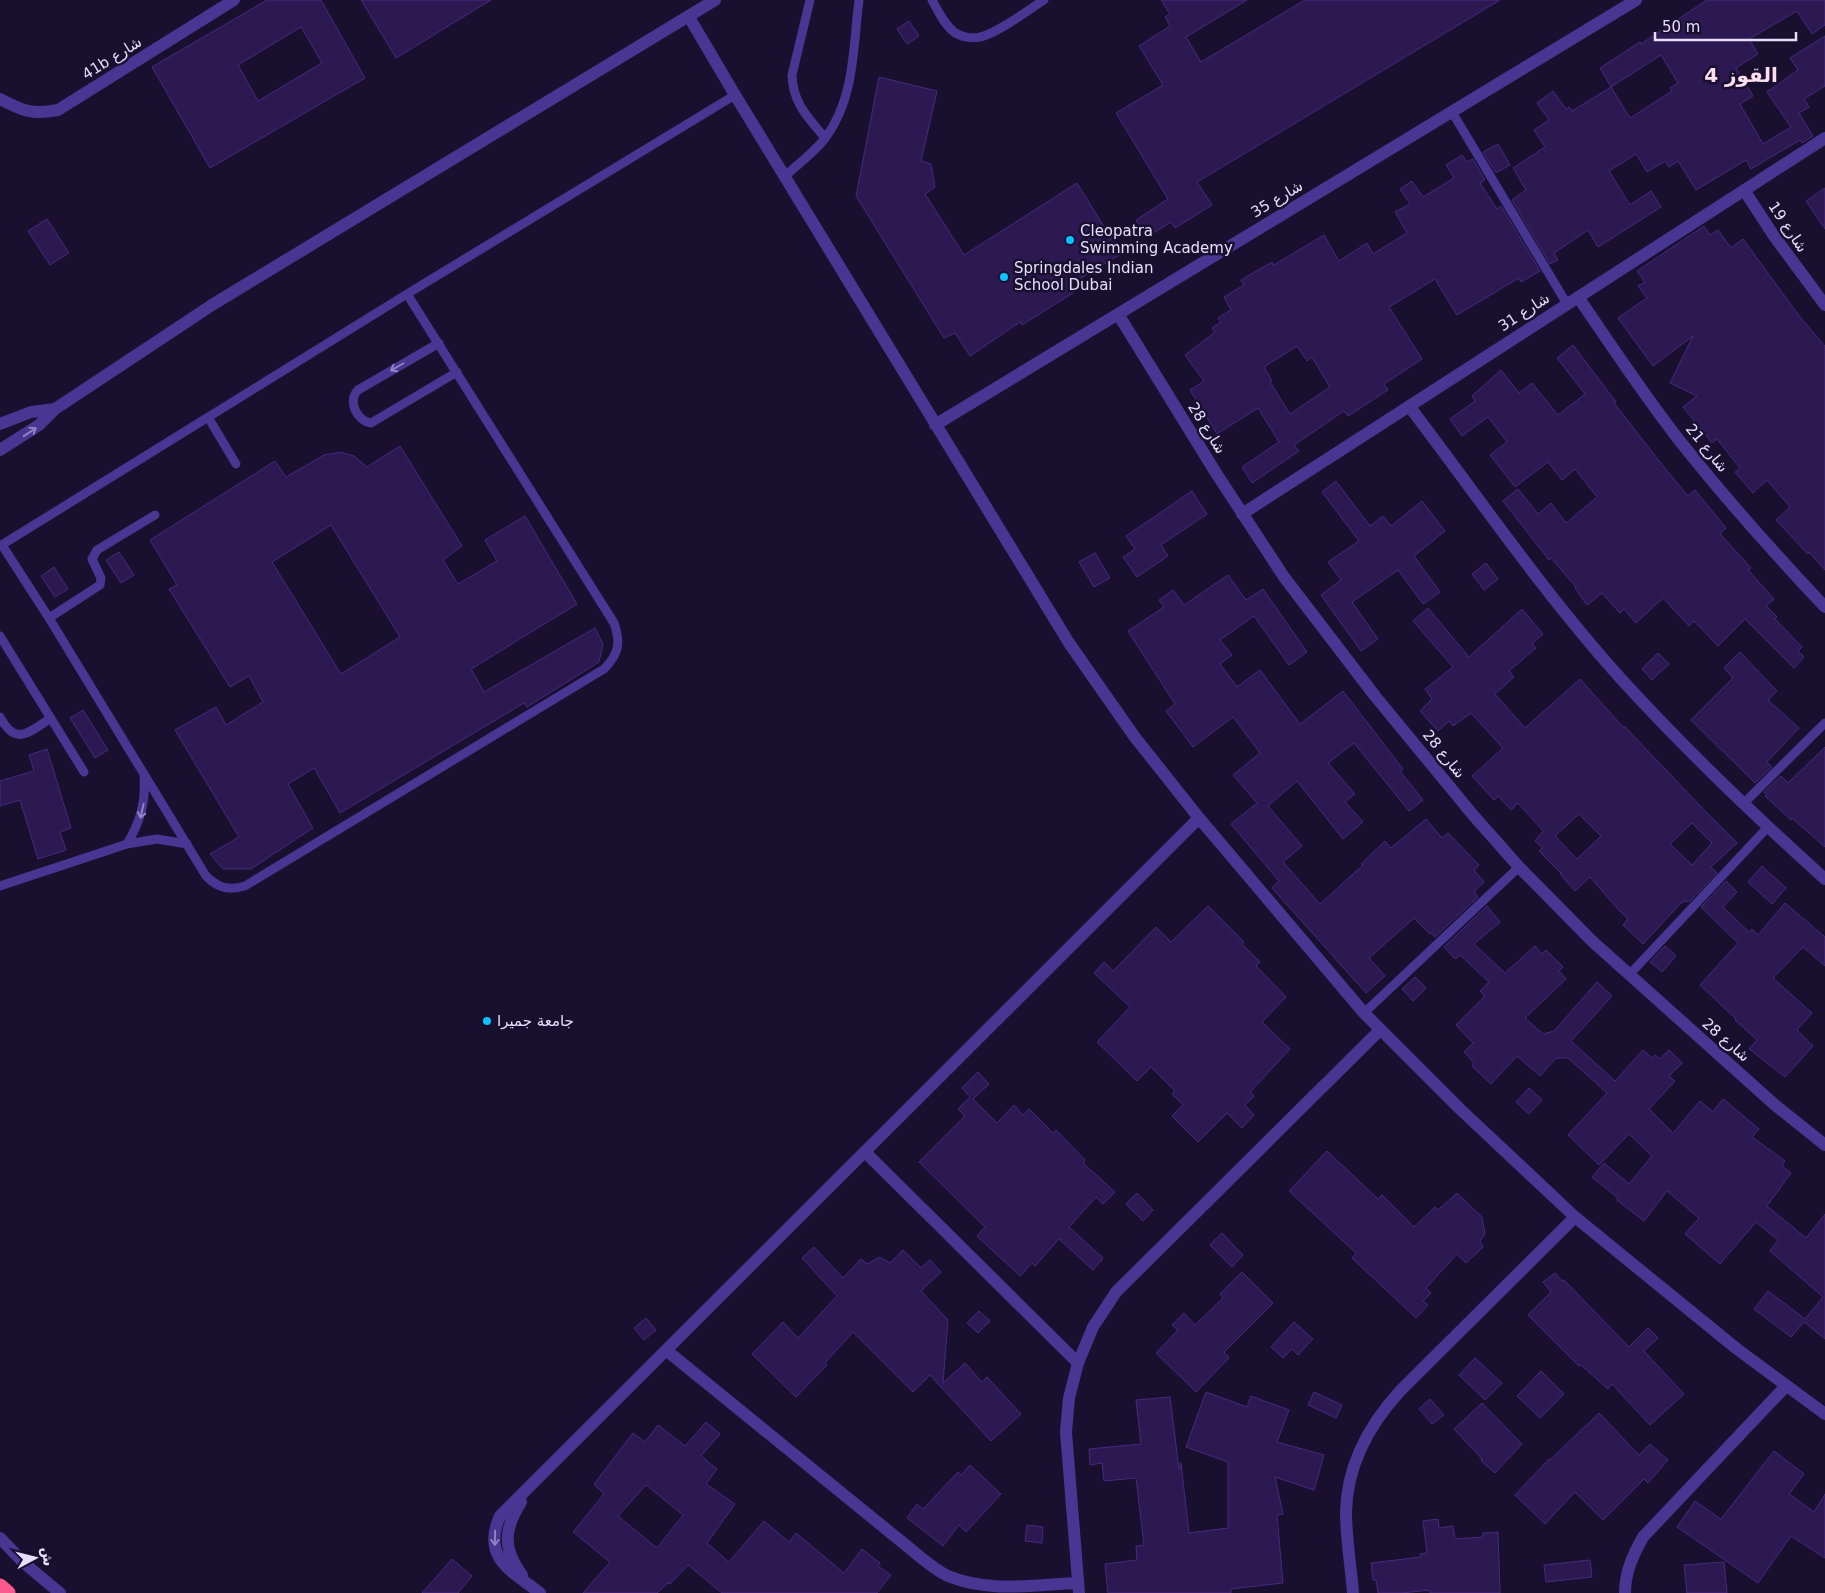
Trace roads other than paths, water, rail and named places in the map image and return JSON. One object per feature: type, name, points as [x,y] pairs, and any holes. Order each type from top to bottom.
[{"type":"highway","points":[[0,1586],[8,1593]]},
{"type":"street","name":"41b شارع","points":[[0,99],[26,112],[42,113],[58,110],[234,0]]},
{"type":"street","points":[[0,450],[40,425],[55,409],[212,305],[715,0]]},
{"type":"street","name":"شارع 35","points":[[935,425],[1636,0]]},
{"type":"street","points":[[689,17],[784,177],[1069,643],[1134,736],[1199,818],[1364,1013],[1460,1109],[1576,1217],[1737,1349],[1825,1414]]},
{"type":"street","name":"شارع 31","points":[[1242,514],[1825,138]]},
{"type":"street","name":"شارع 19","points":[[1744,190],[1774,236],[1825,305]]},
{"type":"street","name":"شارع 21","points":[[1573,300],[1679,439],[1749,524],[1825,607]]},
{"type":"street","name":"شارع 28","points":[[1118,314],[1242,514],[1284,577],[1375,696],[1473,815],[1518,867],[1592,941],[1775,1105],[1825,1144]]},
{"type":"street","points":[[1409,406],[1538,578],[1622,680],[1722,785],[1825,879]]},
{"type":"street","points":[[0,424],[30,412],[55,409]]},
{"type":"street","points":[[540,1593],[506,1568],[499,1559],[495,1549],[494,1537],[500,1516],[1199,818]]},
{"type":"street","points":[[666,1350],[918,1556],[946,1575],[965,1582],[1004,1588],[1078,1588],[1066,1432],[1069,1398],[1078,1363],[1093,1327],[1116,1292],[1380,1030]]},
{"type":"street","points":[[865,1152],[1078,1363]]},
{"type":"street","points":[[1353,1593],[1346,1512],[1348,1489],[1361,1446],[1372,1426],[1385,1407],[1400,1391],[1576,1217]]},
{"type":"street","points":[[1625,1593],[1625,1584],[1631,1560],[1643,1537],[1786,1386]]},
{"type":"street","points":[[0,1538],[24,1563],[60,1593]]},
{"type":"lane","points":[[810,0],[792,75],[792,87],[801,109],[825,138]]},
{"type":"lane","points":[[784,177],[825,138],[843,108],[848,92],[859,0]]},
{"type":"lane","points":[[932,0],[947,24],[956,33],[967,37],[979,38],[990,34],[1044,0]]},
{"type":"lane","points":[[407,294],[614,623],[618,635],[618,648],[613,660],[604,669],[245,886],[229,889],[214,884],[206,876],[49,618],[1,546],[407,294],[735,96]]},
{"type":"lane","points":[[1452,112],[1573,300]]},
{"type":"lane","points":[[439,343],[358,390],[352,397],[353,405],[362,420],[371,423],[457,372]]},
{"type":"lane","points":[[208,418],[236,464]]},
{"type":"lane","points":[[49,618],[100,585],[101,578],[92,559],[97,550],[155,515]]},
{"type":"lane","points":[[0,636],[84,772]]},
{"type":"lane","points":[[0,718],[6,729],[20,735],[29,732],[51,718]]},
{"type":"lane","points":[[1743,804],[1825,723]]},
{"type":"lane","points":[[127,844],[137,828],[142,811],[145,793],[144,775]]},
{"type":"lane","points":[[1629,975],[1767,828]]},
{"type":"lane","points":[[0,886],[127,844],[157,840],[187,844]]},
{"type":"lane","points":[[1364,1013],[1518,867]]},
{"type":"place","name":"Cleopatra Swimming Academy","points":[[1070,240]]},
{"type":"place","name":"Springdales Indian School Dubai","points":[[1004,277]]},
{"type":"place","name":"جامعة جميرا","points":[[487,1021]]},
{"type":"district","name":"القوز 4","points":[[1741,75]]}]
